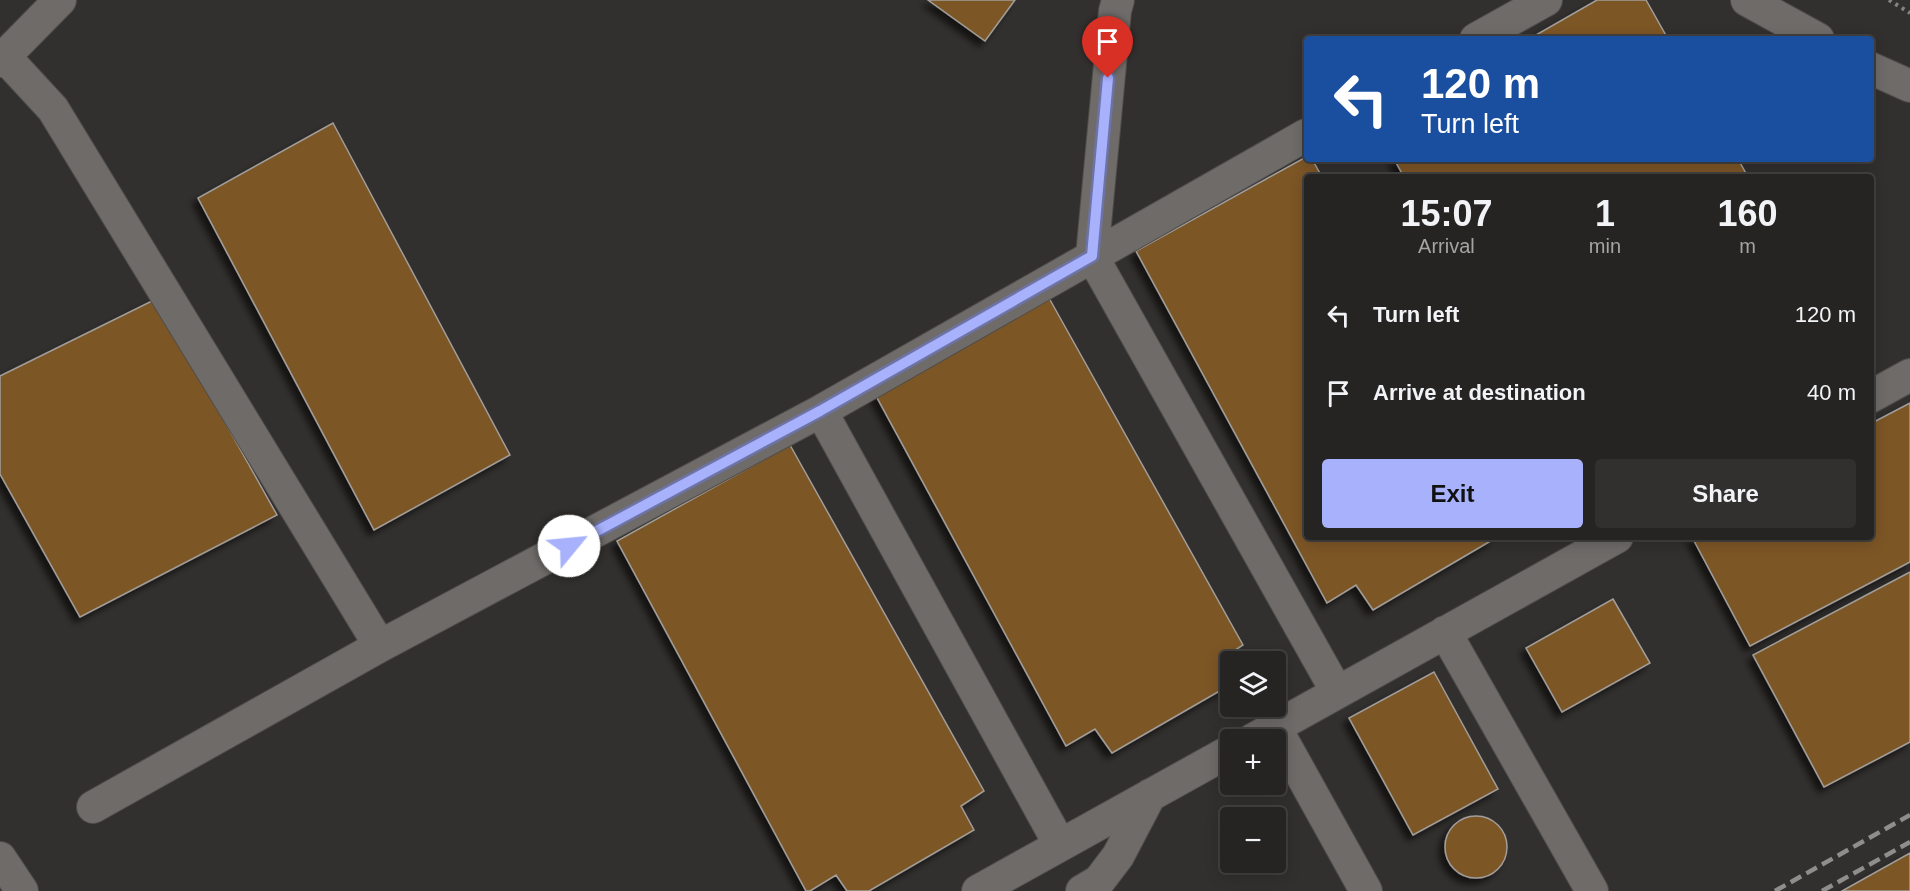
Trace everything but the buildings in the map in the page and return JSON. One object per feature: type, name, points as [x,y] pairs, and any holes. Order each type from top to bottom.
[{"type":"street","points":[[60,0],[3,59],[53,109],[380,646]]},
{"type":"street","points":[[1118,0],[1115,11],[1092,256],[1337,692]]},
{"type":"street","points":[[1481,36],[1546,0]]},
{"type":"street","points":[[1747,0],[1813,36]]},
{"type":"street","points":[[1874,70],[1910,86]]},
{"type":"street","points":[[93,807],[380,646],[820,411],[1304,136]]},
{"type":"street","points":[[1874,395],[1910,375]]},
{"type":"street","points":[[820,411],[1060,845]]},
{"type":"street","points":[[1270,729],[1612,540]]},
{"type":"street","points":[[1445,632],[1593,891]]},
{"type":"street","points":[[978,891],[1220,756]]},
{"type":"street","points":[[1286,768],[1366,891]]},
{"type":"street","points":[[1082,891],[1099,881],[1118,856],[1150,795]]},
{"type":"street","points":[[0,858],[22,891]]},
{"type":"path","points":[[1889,0],[1910,12]]},
{"type":"railway","points":[[1775,891],[1910,815]]},
{"type":"railway","points":[[1822,891],[1910,842]]},
{"type":"route","points":[[569,546],[820,411],[1092,256],[1108,78]]}]
